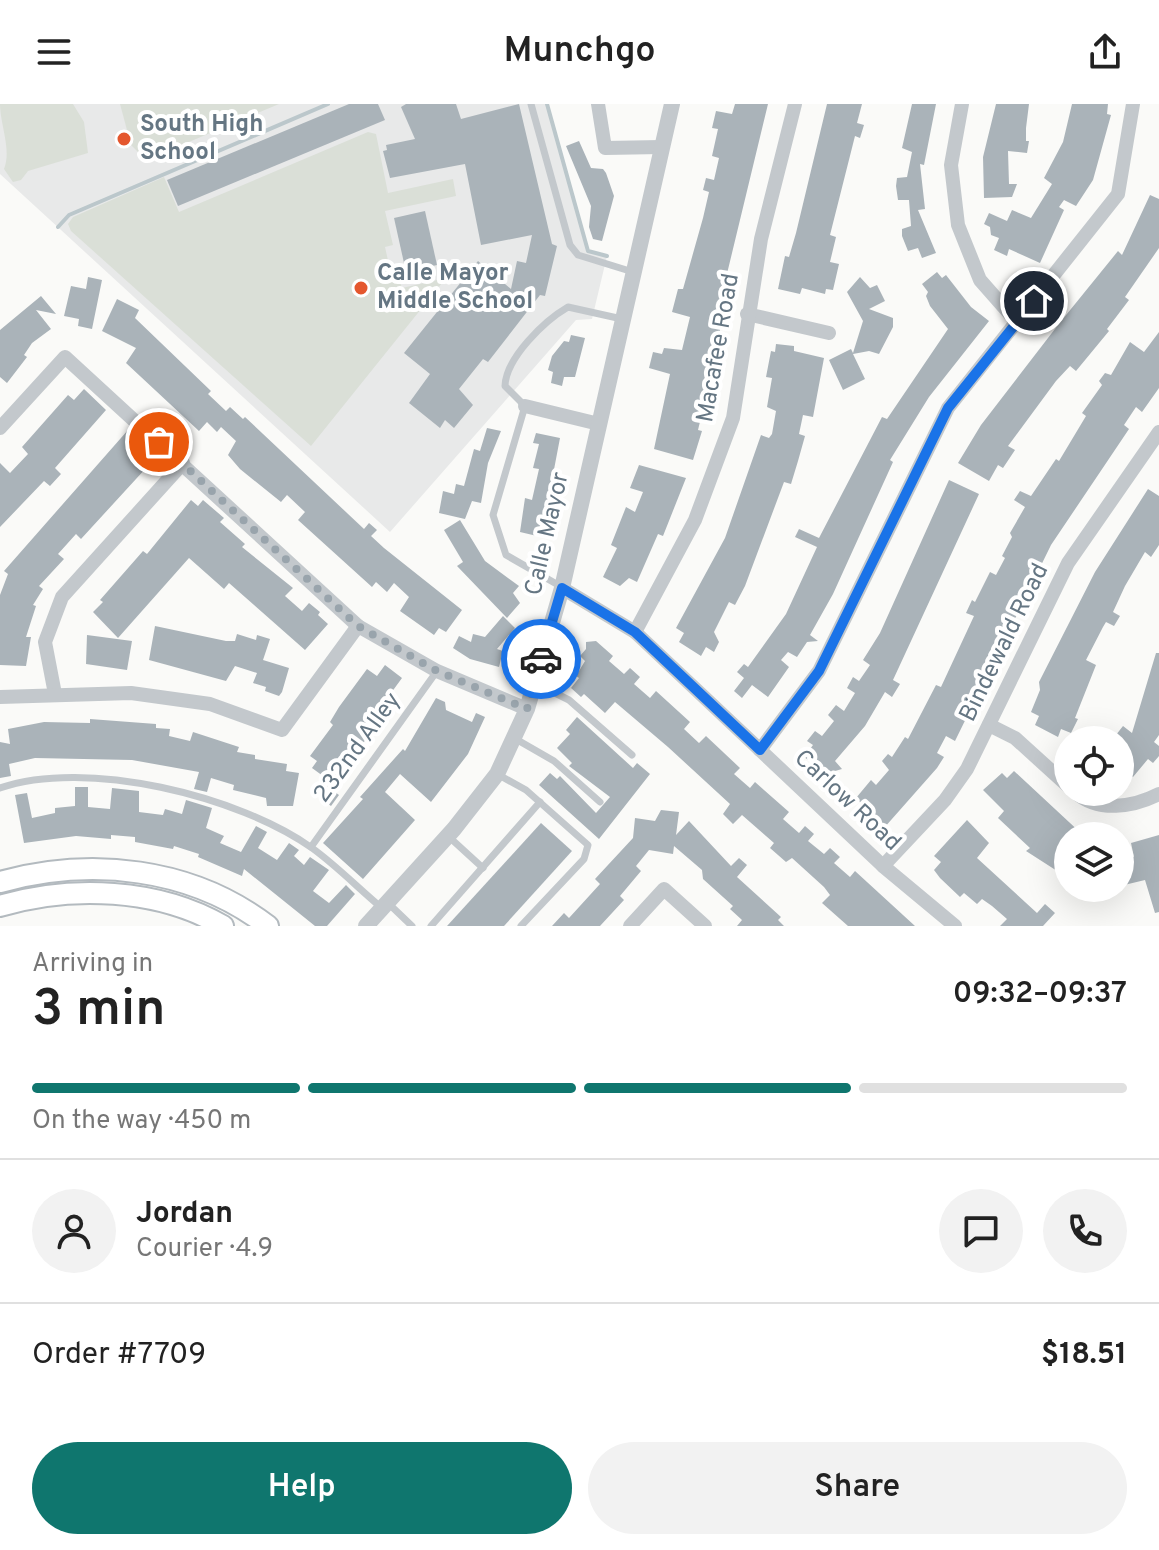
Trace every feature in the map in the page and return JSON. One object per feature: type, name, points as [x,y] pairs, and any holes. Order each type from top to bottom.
[{"type":"main road","points":[[0,882],[37,872],[92,866],[157,874],[206,891],[268,926]]},
{"type":"main road","points":[[0,906],[30,897],[84,892],[153,900],[223,926]]},
{"type":"street","points":[[598,104],[605,148],[661,147]]},
{"type":"street","name":"Calle Mayor","points":[[366,926],[448,836],[497,774],[527,709],[562,588],[672,104]]},
{"type":"street","name":"Macafee Road","points":[[635,632],[695,520],[733,418],[761,239],[795,104]]},
{"type":"street","points":[[962,104],[951,165],[958,225],[980,280],[1017,322]]},
{"type":"street","points":[[760,750],[819,671],[948,408],[1118,194],[1133,104]]},
{"type":"street","points":[[747,314],[829,333]]},
{"type":"street","points":[[0,428],[65,357],[358,626],[437,671],[527,709]]},
{"type":"street","points":[[525,406],[599,424]]},
{"type":"street","name":"Bindewald Road","points":[[883,866],[945,800],[967,769],[1068,563],[1159,432]]},
{"type":"street","points":[[55,694],[45,642],[62,597],[183,463]]},
{"type":"street","name":"Carlow Road","points":[[562,588],[635,632],[883,866],[955,926]]},
{"type":"street","points":[[0,697],[131,693],[210,704],[282,730],[358,626]]},
{"type":"street","points":[[989,725],[1015,738],[1054,773]]},
{"type":"street","points":[[1134,804],[1159,794]]},
{"type":"street","points":[[630,926],[664,889],[705,926]]},
{"type":"lane","points":[[531,104],[570,245],[578,255],[633,272]]},
{"type":"lane","points":[[562,588],[506,555],[493,515],[525,406],[505,386],[505,371],[554,315],[568,307],[622,319]]},
{"type":"lane","name":"232nd Alley","points":[[311,847],[437,671]]},
{"type":"lane","points":[[534,683],[569,700],[632,755]]},
{"type":"lane","points":[[514,738],[554,761],[600,802]]},
{"type":"lane","points":[[497,774],[540,802],[588,845],[584,859],[521,926]]},
{"type":"lane","points":[[0,788],[75,778],[162,785],[232,806],[311,847],[412,926]]},
{"type":"lane","points":[[431,926],[540,802]]},
{"type":"lane","points":[[448,836],[483,868]]},
{"type":"shaded area","name":"Calle Mayor Middle School","points":[[0,104],[547,104],[588,251],[607,256],[592,319],[576,320],[390,532],[0,174]]},
{"type":"shaded area","points":[[0,104],[73,104],[84,122],[88,153],[28,171],[21,180],[13,182],[4,169],[6,146]]},
{"type":"shaded area","points":[[120,104],[279,104],[146,160],[131,145]]},
{"type":"shaded area","points":[[368,132],[376,134],[388,193],[453,179],[456,196],[385,211],[393,245],[385,247],[393,283],[400,282],[402,288],[446,278],[311,446],[71,231],[68,224],[73,217],[164,177],[179,212]]},
{"type":"building","points":[[349,104],[378,104],[385,120],[178,206],[167,180]]},
{"type":"building","points":[[406,104],[456,104],[461,119],[519,104],[552,244],[557,246],[545,296],[540,295],[488,362],[483,359],[459,389],[473,405],[454,428],[445,420],[440,428],[409,403],[430,374],[404,353],[478,261],[511,289],[517,261],[526,263],[532,235],[481,245],[465,164],[390,178],[383,151],[387,150],[386,145],[415,139],[401,107]]},
{"type":"building","points":[[735,104],[768,104],[718,311],[724,312],[714,358],[718,359],[710,400],[704,405],[698,430],[702,431],[693,460],[654,449],[670,374],[649,368],[653,352],[662,354],[664,348],[682,350],[690,317],[672,312],[678,289],[683,289],[703,218],[709,192],[703,190],[706,178],[714,180],[719,158],[712,156],[718,129],[712,128],[716,111],[732,114]]},
{"type":"building","points":[[827,104],[862,104],[857,123],[864,125],[860,138],[855,136],[830,235],[836,237],[830,262],[839,264],[833,290],[826,289],[825,294],[802,288],[800,294],[778,289],[785,256],[789,257],[796,233]]},
{"type":"building","points":[[912,104],[936,104],[924,165],[920,164],[925,209],[918,210],[936,253],[922,258],[918,248],[908,251],[902,236],[902,229],[911,226],[909,200],[898,200],[896,186],[897,178],[907,177],[912,152],[902,148]]},
{"type":"building","points":[[996,104],[1029,104],[1026,141],[1029,141],[1027,153],[1008,151],[1009,184],[1017,184],[1012,197],[984,198],[983,157]]},
{"type":"building","points":[[1072,104],[1108,104],[1107,114],[1111,115],[1093,180],[1076,206],[1064,200],[1059,207],[1064,210],[1040,263],[1009,249],[1007,256],[994,250],[999,238],[991,235],[990,227],[984,224],[989,213],[1007,221],[1012,210],[1031,218],[1052,184],[1044,178],[1063,142]]},
{"type":"building","points":[[579,141],[591,168],[603,169],[606,173],[614,196],[602,241],[593,239],[589,227],[591,206],[566,146]]},
{"type":"building","points":[[1150,195],[1159,199],[1159,248],[1125,297],[1129,300],[1107,329],[1109,331],[1076,371],[1070,366],[1056,381],[1008,446],[1015,450],[1003,468],[998,465],[989,481],[958,463],[981,425],[1058,325],[1118,251],[1122,255]]},
{"type":"building","points":[[425,211],[437,265],[406,272],[394,218]]},
{"type":"building","points":[[937,272],[942,278],[946,275],[971,307],[989,321],[929,397],[890,460],[893,462],[833,594],[810,635],[818,641],[807,642],[797,657],[788,652],[781,660],[789,667],[768,697],[752,685],[742,698],[734,691],[744,678],[737,672],[744,664],[748,667],[786,614],[817,547],[795,537],[799,529],[819,538],[882,417],[887,419],[948,329],[930,306],[926,296],[928,292],[922,284]]},
{"type":"building","points":[[88,277],[102,280],[92,329],[78,326],[79,319],[64,316],[71,286],[86,289]]},
{"type":"building","points":[[860,277],[870,288],[877,285],[885,301],[869,309],[893,318],[893,327],[879,354],[869,351],[853,354],[865,379],[843,390],[829,360],[851,349],[853,353],[863,321],[847,292]]},
{"type":"building","points":[[41,296],[56,314],[36,310],[51,329],[32,343],[24,355],[27,357],[7,383],[0,377],[0,330]]},
{"type":"building","points":[[117,299],[139,310],[135,318],[211,391],[208,394],[226,411],[230,407],[243,419],[245,417],[364,529],[369,523],[377,530],[371,536],[384,548],[462,610],[446,632],[439,628],[434,635],[400,611],[409,597],[394,583],[387,592],[376,582],[372,587],[298,520],[305,512],[287,495],[281,502],[240,469],[228,455],[236,441],[221,427],[217,432],[207,422],[199,431],[126,363],[136,348],[102,331]]},
{"type":"building","points":[[1159,332],[1159,388],[1142,412],[1136,407],[1124,425],[1129,429],[1051,545],[955,741],[946,736],[937,753],[944,757],[937,768],[884,828],[856,798],[871,780],[876,785],[889,770],[882,761],[888,754],[892,757],[905,737],[908,739],[936,685],[941,687],[974,616],[966,613],[972,600],[975,602],[990,572],[996,575],[1012,537],[1010,533],[1025,507],[1014,500],[1020,491],[1031,496],[1056,459],[1059,461],[1086,416],[1082,413],[1102,385],[1099,381],[1105,373],[1111,375],[1130,342],[1144,352]]},
{"type":"building","points":[[571,335],[585,338],[575,377],[564,377],[562,386],[551,383],[553,372],[548,370],[552,356],[564,341],[569,342]]},
{"type":"building","points":[[776,344],[794,346],[794,351],[824,358],[813,417],[803,415],[799,434],[805,436],[791,484],[784,482],[745,586],[735,605],[729,602],[714,632],[719,642],[714,652],[706,647],[701,656],[679,642],[684,633],[676,628],[725,538],[761,435],[769,438],[772,434],[776,411],[767,407],[772,378],[766,377],[771,351],[775,352]]},
{"type":"building","points":[[84,389],[106,410],[55,468],[61,474],[50,486],[44,481],[0,527],[0,463],[10,473],[28,454],[22,447],[68,395],[74,400]]},
{"type":"building","points":[[487,428],[501,431],[488,463],[481,503],[472,501],[465,519],[439,513],[443,491],[454,494],[456,484],[464,486],[474,449],[480,451]]},
{"type":"building","points":[[128,430],[154,454],[145,464],[147,467],[81,539],[76,534],[58,554],[64,559],[39,586],[43,589],[33,605],[36,606],[26,637],[31,637],[26,666],[0,665],[0,595],[8,574],[4,571]]},
{"type":"building","points":[[536,433],[560,438],[548,501],[537,536],[520,532],[525,498],[532,500],[539,469],[533,468],[539,444],[533,443]]},
{"type":"building","points":[[639,465],[686,478],[663,536],[658,534],[637,582],[629,578],[620,586],[603,577],[617,548],[611,545],[626,507],[635,512],[643,492],[630,488]]},
{"type":"building","points":[[949,480],[979,494],[893,680],[900,684],[892,697],[885,692],[865,726],[835,761],[842,769],[828,773],[804,757],[813,745],[807,741],[815,731],[822,736],[834,721],[828,715],[836,705],[844,711],[855,693],[847,688],[853,677],[859,681],[870,665],[863,660],[880,633]]},
{"type":"building","points":[[1148,489],[1159,496],[1159,545],[1151,557],[1145,552],[1113,612],[1120,616],[1114,626],[1106,622],[1086,660],[1096,665],[1074,726],[1054,726],[1054,735],[1035,725],[1039,716],[1031,712],[1040,690],[1039,682],[1095,572]]},
{"type":"building","points":[[191,500],[198,506],[203,500],[224,518],[220,522],[245,544],[242,547],[293,588],[285,596],[302,611],[309,603],[320,612],[318,615],[328,624],[305,650],[229,583],[224,589],[189,558],[118,638],[93,612],[103,602],[100,600],[143,551],[147,554]]},
{"type":"building","points":[[460,520],[485,561],[519,586],[513,593],[520,603],[507,618],[457,566],[463,562],[444,530]]},
{"type":"building","points":[[503,616],[515,628],[497,649],[503,651],[499,667],[470,659],[453,648],[459,636],[471,642],[473,634],[485,637]]},
{"type":"building","points":[[155,626],[226,641],[235,641],[237,634],[256,640],[257,635],[270,639],[263,660],[289,668],[282,692],[279,696],[265,691],[266,687],[253,683],[257,673],[235,666],[226,681],[149,660]]},
{"type":"building","points":[[87,635],[132,641],[127,670],[86,664]]},
{"type":"building","points":[[596,641],[613,656],[609,661],[624,674],[630,668],[640,677],[634,684],[650,698],[656,691],[690,722],[684,729],[699,743],[706,736],[740,768],[734,774],[750,788],[755,782],[789,812],[783,819],[799,833],[805,826],[814,834],[808,841],[824,854],[830,848],[840,857],[834,863],[850,877],[855,871],[915,926],[848,926],[822,903],[830,895],[824,887],[792,858],[786,862],[770,848],[774,843],[742,815],[733,824],[723,814],[730,804],[668,747],[615,702],[605,713],[584,694],[581,697],[571,688],[579,678],[576,676],[585,661],[580,656],[586,649],[586,642]]},
{"type":"building","points":[[1156,653],[1159,653],[1159,735],[1154,742],[1159,746],[1159,756],[1153,763],[1148,759],[1134,776],[1134,726]]},
{"type":"building","points":[[385,665],[402,678],[383,704],[393,712],[384,724],[379,721],[334,784],[312,768],[317,761],[310,756],[333,725],[330,722],[339,707],[367,669],[377,676]]},
{"type":"building","points":[[436,698],[445,702],[446,710],[472,722],[476,713],[485,717],[468,754],[431,802],[400,774],[385,792],[415,820],[363,879],[323,843],[363,799],[360,797],[403,749],[405,751]]},
{"type":"building","points":[[577,717],[633,768],[637,763],[650,774],[599,839],[539,785],[550,773],[557,779],[560,776],[596,813],[610,797],[569,766],[572,763],[557,748],[570,734],[566,730]]},
{"type":"building","points":[[90,719],[156,724],[156,728],[170,729],[169,736],[190,741],[193,732],[239,747],[237,752],[255,755],[255,759],[287,764],[286,771],[299,773],[293,806],[267,806],[266,798],[233,790],[234,785],[211,778],[207,792],[194,789],[199,772],[132,760],[35,758],[9,764],[11,776],[0,778],[0,742],[10,744],[8,729],[44,722],[90,723]]},
{"type":"building","points":[[1014,771],[1069,822],[1054,822],[1054,869],[1026,851],[1030,848],[998,818],[1004,811],[983,790],[1002,773],[1007,778]]},
{"type":"building","points":[[324,784],[339,795],[331,806],[316,795]]},
{"type":"building","points":[[75,787],[88,787],[88,807],[110,809],[112,788],[139,791],[139,812],[163,815],[165,809],[182,814],[186,800],[212,808],[206,828],[224,836],[220,843],[241,852],[256,826],[267,832],[258,848],[277,860],[289,843],[299,850],[294,856],[304,865],[310,857],[329,870],[313,891],[329,903],[346,885],[355,894],[327,926],[315,926],[244,869],[242,876],[198,857],[199,854],[174,846],[173,849],[135,842],[135,837],[111,835],[111,839],[76,836],[24,843],[15,795],[27,793],[32,818],[55,813],[55,808],[75,806]]},
{"type":"building","points":[[661,810],[679,812],[676,835],[689,821],[731,866],[739,858],[747,865],[737,877],[781,917],[778,920],[784,926],[737,926],[742,920],[730,909],[733,906],[703,879],[702,870],[674,846],[673,854],[649,850],[636,866],[641,871],[620,896],[624,900],[600,926],[552,926],[564,913],[569,918],[600,884],[595,879],[633,838],[635,818],[655,821]]},
{"type":"building","points":[[967,820],[989,843],[977,858],[1037,913],[1045,904],[1055,913],[1043,926],[1000,926],[1007,919],[992,906],[982,899],[977,904],[964,893],[960,897],[934,870],[941,862],[934,856]]},
{"type":"building","points":[[541,823],[572,851],[504,926],[447,926]]},
{"type":"building","points":[[1159,835],[1159,912],[1155,913],[1145,880],[1134,883],[1134,842]]},
{"type":"waterway","points":[[58,227],[69,215],[328,104]]},
{"type":"waterway","points":[[547,104],[588,251],[607,256]]},
{"type":"way so far","points":[[159,442],[358,626],[437,671],[527,709],[541,659]]},
{"type":"place","name":"South High School","points":[[124,139]]},
{"type":"place","name":"Calle Mayor Middle School","points":[[361,288]]},
{"type":"route","points":[[541,659],[562,588],[635,632],[760,750],[819,671],[911,477],[948,408],[1034,301]]}]
